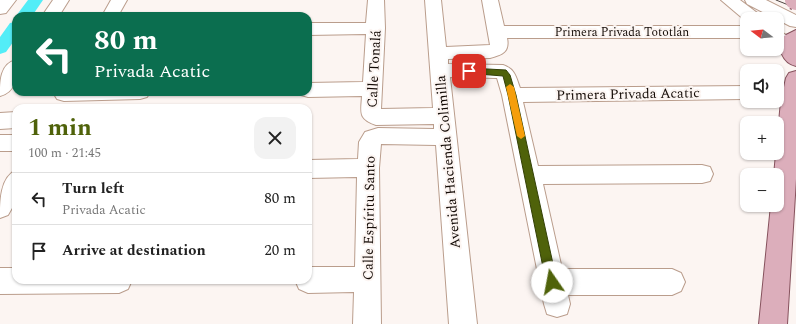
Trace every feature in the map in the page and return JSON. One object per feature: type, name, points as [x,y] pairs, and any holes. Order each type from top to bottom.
[{"type":"main road","points":[[790,0],[796,8]]},
{"type":"main road","points":[[772,324],[791,101],[796,78]]},
{"type":"street","points":[[0,9],[8,0]]},
{"type":"street","points":[[53,12],[61,0]]},
{"type":"street","points":[[112,12],[119,0]]},
{"type":"street","name":"Calle Tonalá","points":[[376,0],[376,28],[371,111],[373,116],[443,116]]},
{"type":"street","name":"Avenida Hacienda Colimilla","points":[[433,0],[463,324]]},
{"type":"street","points":[[438,62],[494,51],[498,46],[497,32],[490,0]]},
{"type":"street","points":[[728,0],[744,12]]},
{"type":"street","points":[[752,0],[796,22]]},
{"type":"street","points":[[312,29],[376,28]]},
{"type":"street","name":"Primera Privada Tototlán","points":[[497,32],[740,32]]},
{"type":"street","points":[[438,62],[503,72],[506,75],[512,95],[554,293],[672,282]]},
{"type":"street","points":[[0,89],[12,72]]},
{"type":"street","points":[[312,90],[372,89]]},
{"type":"street","name":"Primera Privada Acatic","points":[[512,95],[740,92]]},
{"type":"street","points":[[61,98],[87,96]]},
{"type":"street","points":[[0,121],[12,120]]},
{"type":"street","name":"Calle Espíritu Santo","points":[[367,324],[368,168],[370,142],[372,138],[375,137],[446,137]]},
{"type":"street","points":[[0,143],[12,143]]},
{"type":"street","points":[[312,169],[368,168]]},
{"type":"street","points":[[529,175],[702,174]]},
{"type":"street","points":[[0,208],[12,187]]},
{"type":"street","points":[[312,280],[368,280]]},
{"type":"street","points":[[0,281],[12,281]]},
{"type":"waterway","points":[[27,12],[36,0]]},
{"type":"waterway","points":[[0,48],[12,32]]},
{"type":"tram line","points":[[776,0],[796,8]]},
{"type":"slow traffic","points":[[510,87],[521,136]]},
{"type":"route","points":[[469,71],[503,72],[506,75],[512,95],[552,282]]}]
